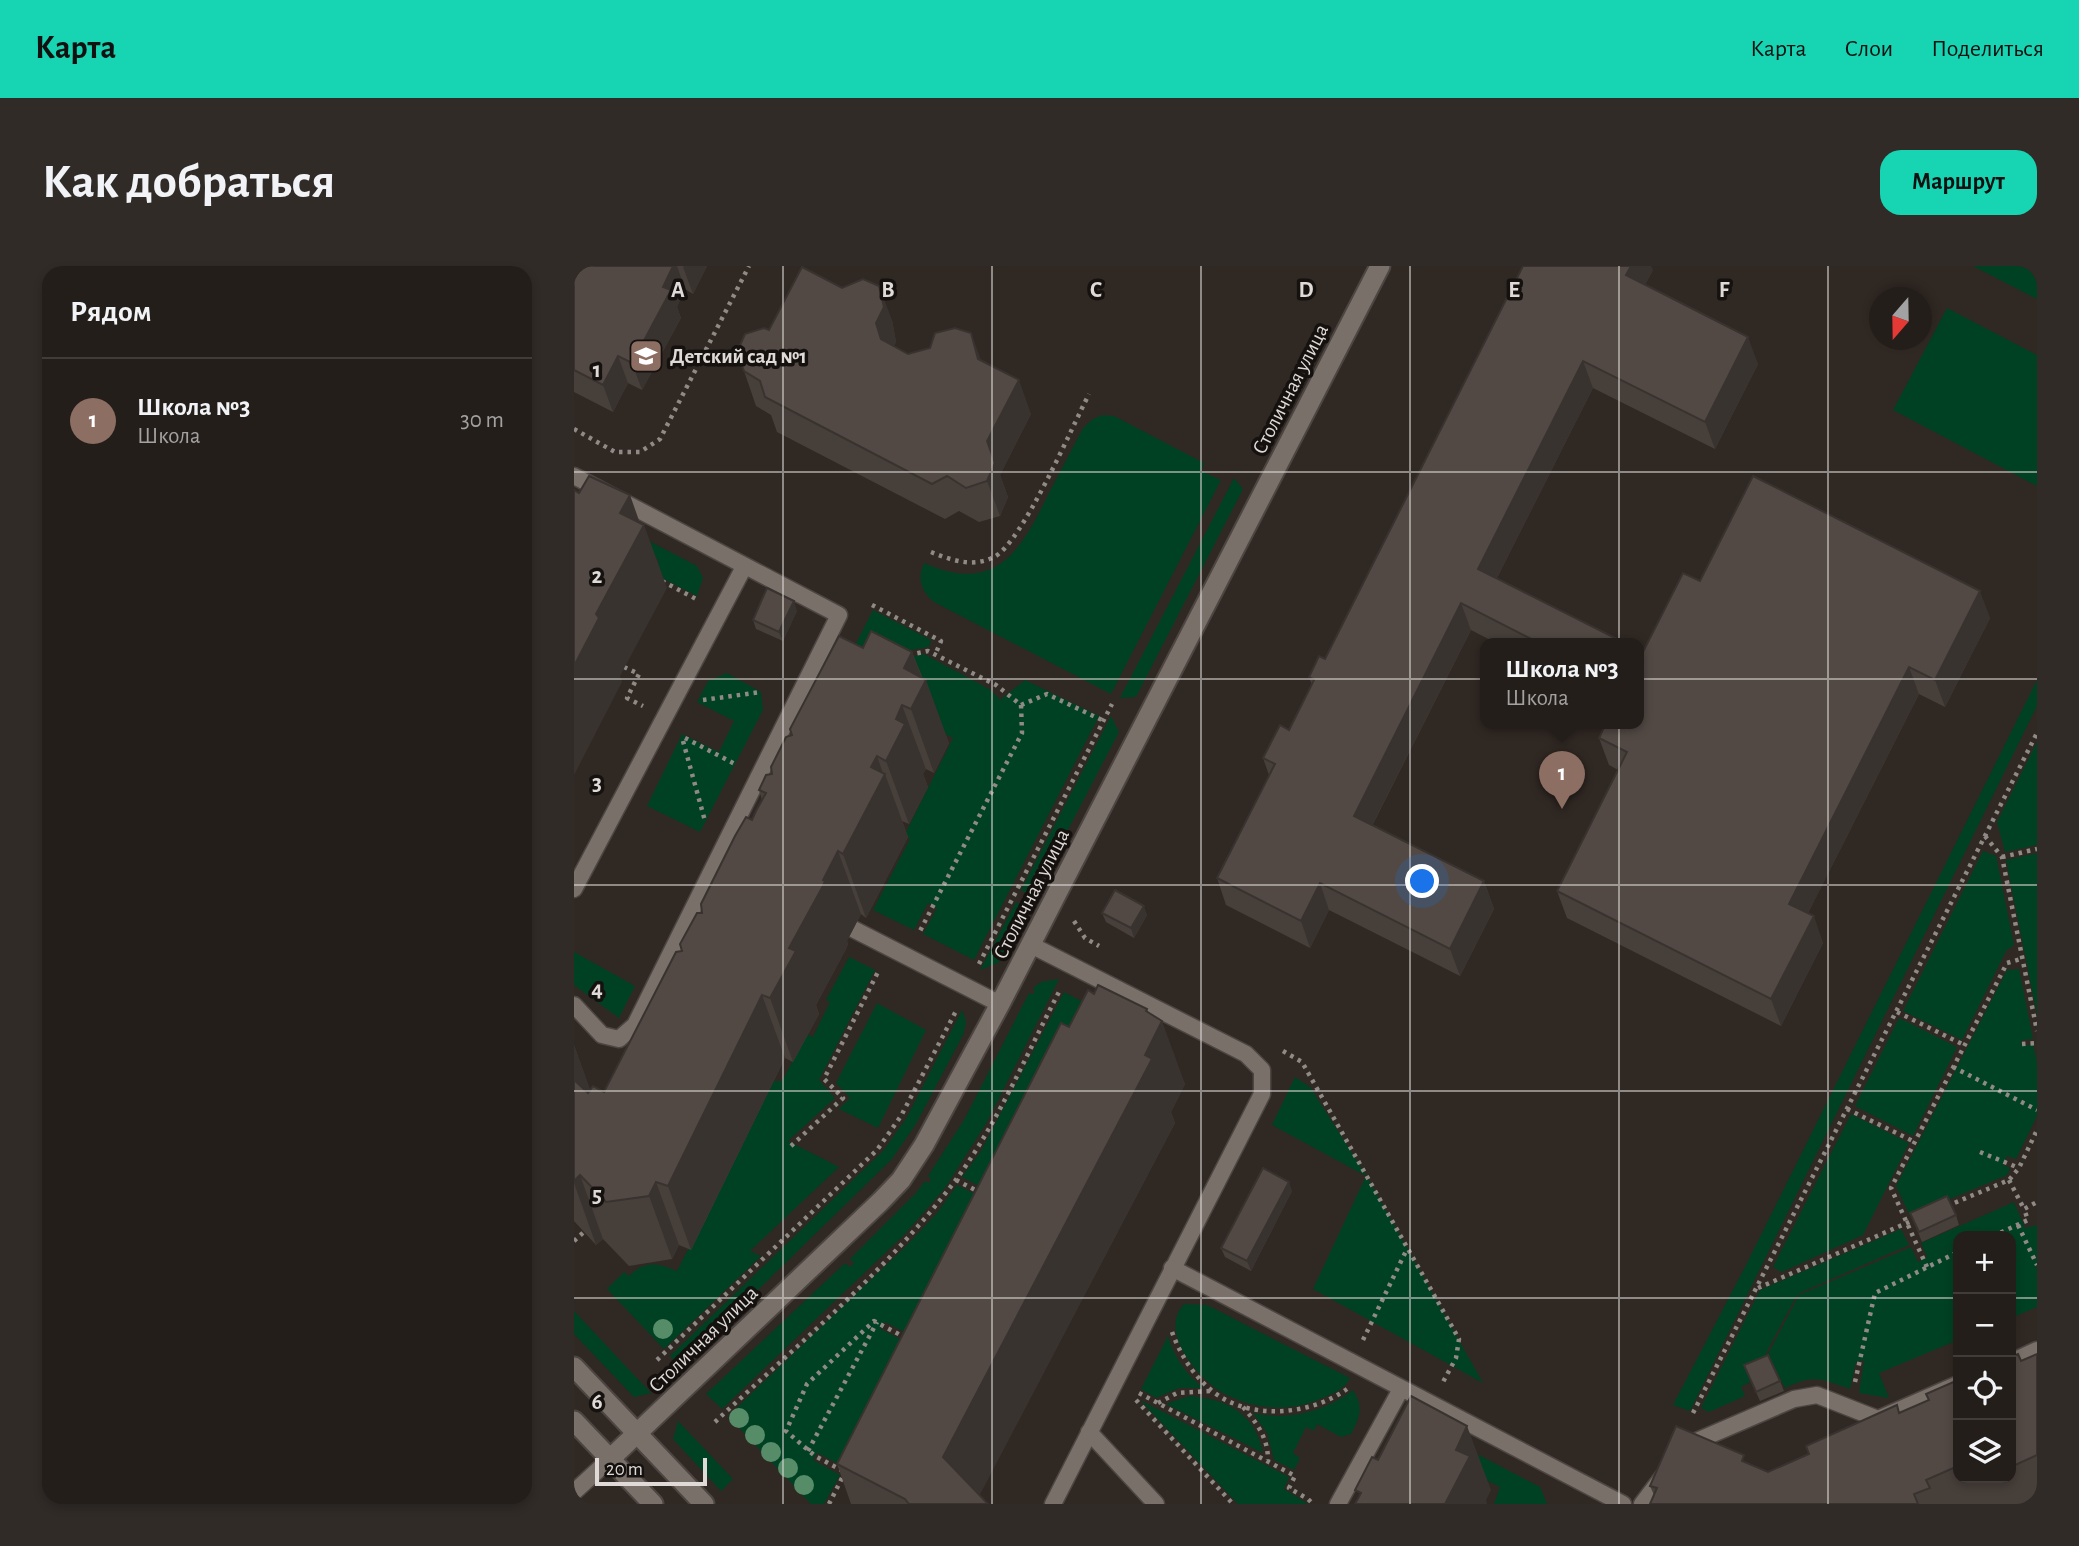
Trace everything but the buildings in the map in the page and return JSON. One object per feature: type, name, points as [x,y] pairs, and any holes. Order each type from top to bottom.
[{"type":"street","name":"Столичная улица","points":[[610,1459],[901,1180],[924,1145],[1031,945],[1380,266]]},
{"type":"street","points":[[574,1367],[704,1504]]},
{"type":"street","points":[[574,1421],[653,1504]]},
{"type":"lane","points":[[574,475],[839,615],[635,1025],[620,1039],[602,1035],[574,1005]]},
{"type":"lane","points":[[574,889],[744,567]]},
{"type":"lane","points":[[717,863],[734,872]]},
{"type":"lane","points":[[853,929],[1000,1004]]},
{"type":"lane","points":[[1031,945],[1246,1054],[1262,1070],[1262,1094],[1053,1504]]},
{"type":"lane","points":[[1172,1268],[1432,1403],[1591,1497],[1622,1504]]},
{"type":"lane","points":[[2016,1360],[2037,1350]]},
{"type":"lane","points":[[1642,1504],[1686,1445],[1794,1399],[1816,1395],[1878,1419],[1953,1386]]},
{"type":"lane","points":[[1338,1504],[1401,1389]]},
{"type":"lane","points":[[1089,1432],[1156,1504]]},
{"type":"lane","points":[[574,1492],[610,1459]]},
{"type":"path","points":[[574,429],[615,452],[640,452],[660,439],[749,266]]},
{"type":"path","points":[[931,552],[958,562],[977,563],[1006,548],[1030,511],[1089,394]]},
{"type":"path","points":[[656,578],[698,600]]},
{"type":"path","points":[[872,606],[941,641],[935,655]]},
{"type":"path","points":[[903,656],[928,651],[996,685],[1021,705],[1022,733],[917,937]]},
{"type":"path","points":[[624,667],[639,674],[627,698],[644,707]]},
{"type":"path","points":[[698,700],[761,692]]},
{"type":"path","points":[[1021,705],[1047,694],[1104,721]]},
{"type":"path","points":[[975,971],[1112,704]]},
{"type":"path","points":[[1693,1414],[2037,733]]},
{"type":"path","points":[[705,821],[681,736],[735,764]]},
{"type":"path","points":[[1985,836],[2002,857],[2037,1031]]},
{"type":"path","points":[[2002,857],[2037,849]]},
{"type":"path","points":[[1068,918],[1076,921],[1085,938],[1109,951]]},
{"type":"path","points":[[1927,1267],[1891,1188],[2007,963],[2021,959]]},
{"type":"path","points":[[791,1146],[843,1098],[824,1079],[881,967]]},
{"type":"path","points":[[657,1360],[877,1150],[901,1116],[960,1004]]},
{"type":"path","points":[[1897,1012],[1964,1045]]},
{"type":"path","points":[[2022,1044],[2037,1043]]},
{"type":"path","points":[[1278,1048],[1302,1062],[1459,1339],[1456,1358],[1432,1403]]},
{"type":"path","points":[[1953,1067],[2037,1110]]},
{"type":"path","points":[[1847,1109],[1915,1142]]},
{"type":"path","points":[[1946,1207],[2009,1180],[2019,1168],[2037,1130]]},
{"type":"path","points":[[1980,1152],[2019,1168]]},
{"type":"path","points":[[956,1180],[990,1197]]},
{"type":"path","points":[[2004,1231],[2028,1220],[2009,1180]]},
{"type":"path","points":[[2024,1209],[2037,1202]]},
{"type":"path","points":[[1758,1288],[1920,1217]]},
{"type":"path","points":[[2018,1225],[2037,1265]]},
{"type":"path","points":[[574,1241],[585,1231]]},
{"type":"path","points":[[1362,1340],[1408,1248]]},
{"type":"path","points":[[1850,1406],[1875,1293],[1953,1254]]},
{"type":"path","points":[[829,1504],[845,1472],[808,1451],[786,1432],[807,1384],[874,1321],[913,1341]]},
{"type":"path","points":[[808,1451],[877,1322]]},
{"type":"path","points":[[1169,1325],[1186,1362],[1212,1391],[1242,1406],[1273,1411],[1302,1409],[1330,1400],[1352,1383]]},
{"type":"path","points":[[1233,1504],[1133,1396],[1135,1391],[1295,1476],[1289,1488],[1312,1504]]},
{"type":"path","points":[[1158,1403],[1177,1393],[1212,1391]]},
{"type":"path","points":[[1242,1406],[1260,1429],[1268,1451],[1268,1461]]},
{"type":"green space","points":[[1973,266],[2037,266],[2037,299]]},
{"type":"green space","points":[[1947,308],[2037,355],[2037,486],[1893,410],[1925,350],[1932,350],[1932,336]]},
{"type":"green space","points":[[1103,415],[1114,416],[1204,463],[1201,471],[1221,480],[1111,694],[934,602],[923,589],[921,579],[924,563],[950,572],[971,574],[989,570],[1004,561],[1029,531],[1083,428]]},
{"type":"green space","points":[[1234,478],[1243,489],[1136,697],[1120,698]]},
{"type":"green space","points":[[574,502],[697,566],[703,578],[697,596],[652,573],[659,560],[608,535]]},
{"type":"green space","points":[[873,610],[931,640],[929,647],[847,661]]},
{"type":"green space","points":[[924,654],[991,690],[1000,700],[1025,680],[1099,716],[974,960],[923,934],[937,908],[928,903],[914,930],[873,910],[910,839],[904,836],[953,738],[935,729],[940,716],[874,683],[842,671]]},
{"type":"green space","points":[[727,673],[761,692],[763,710],[700,832],[647,806],[682,734],[719,752],[734,721],[697,702],[708,681]]},
{"type":"green space","points":[[2037,680],[2037,706],[1690,1411],[1673,1405],[1746,1265]]},
{"type":"green space","points":[[1111,716],[1119,732],[1033,897],[1021,890]]},
{"type":"green space","points":[[2037,742],[2037,845],[2005,852],[1997,822]]},
{"type":"green space","points":[[1983,851],[1996,856],[2014,945],[2006,951],[1962,1040],[1903,1011]]},
{"type":"green space","points":[[2037,853],[2037,1015],[2006,860]]},
{"type":"green space","points":[[1016,902],[1028,907],[1003,957],[998,963],[980,970]]},
{"type":"green space","points":[[574,952],[635,986],[619,1018],[574,985]]},
{"type":"green space","points":[[849,957],[875,970],[819,1080],[835,1098],[788,1141],[839,1167],[750,1251],[761,1256],[664,1349],[607,1289],[624,1272],[629,1276],[646,1265],[664,1266],[677,1271],[774,1081],[782,1081],[807,1034],[813,1037],[830,1002],[826,1000]]},
{"type":"green space","points":[[2019,969],[2033,1039],[2022,1040],[2021,1045],[2033,1045],[2037,1061],[2037,1116],[2016,1159],[2007,1156],[2003,1165],[2010,1168],[2007,1175],[1910,1216],[1896,1186],[2007,970]]},
{"type":"green space","points":[[1059,979],[987,1122],[945,1188],[904,1235],[722,1409],[706,1394],[845,1263],[850,1267],[854,1263],[850,1259],[925,1181],[929,1183],[931,1179],[928,1176],[964,1120],[1029,993],[1033,994],[1033,988],[1041,982]]},
{"type":"green space","points":[[1064,992],[1126,1024],[1019,1207],[962,1177],[981,1151]]},
{"type":"green space","points":[[877,1003],[926,1030],[878,1128],[839,1109],[850,1098],[836,1083]]},
{"type":"green space","points":[[962,1010],[966,1021],[964,1033],[916,1124],[892,1159],[680,1366],[670,1356],[884,1150],[907,1117]]},
{"type":"green space","points":[[1899,1018],[1957,1047],[1913,1136],[1855,1106]]},
{"type":"green space","points":[[1295,1077],[1310,1087],[1366,1175],[1483,1383],[1313,1289],[1366,1176],[1272,1125]]},
{"type":"green space","points":[[1851,1114],[1909,1143],[1863,1235],[1782,1272],[1773,1267]]},
{"type":"green space","points":[[957,1185],[983,1198],[912,1336],[885,1322],[881,1329],[908,1343],[843,1466],[817,1453],[813,1460],[840,1475],[824,1504],[811,1504],[728,1416],[906,1246],[937,1213]]},
{"type":"green space","points":[[2014,1202],[2025,1228],[2037,1225],[2037,1307],[2016,1316],[2016,1231],[1953,1231],[1953,1342],[1879,1373],[1889,1398],[1859,1393],[1864,1360],[1856,1362],[1850,1389],[1818,1380],[1804,1381],[1785,1388],[1768,1354],[1799,1295],[1911,1247],[1918,1262],[1927,1257],[1921,1243]]},
{"type":"green space","points":[[1901,1229],[1909,1245],[1796,1297],[1766,1353],[1770,1363],[1747,1373],[1750,1382],[1741,1387],[1745,1396],[1709,1412],[1701,1408],[1760,1290]]},
{"type":"green space","points":[[1184,1304],[1207,1305],[1350,1378],[1333,1393],[1311,1403],[1281,1408],[1241,1401],[1219,1391],[1188,1360],[1177,1337],[1175,1325],[1177,1314]]},
{"type":"green space","points":[[574,1311],[651,1393],[634,1397],[574,1334]]},
{"type":"green space","points":[[1168,1336],[1181,1365],[1203,1388],[1179,1388],[1156,1398],[1141,1389]]},
{"type":"green space","points":[[1353,1390],[1360,1412],[1351,1434],[1341,1437],[1317,1424],[1314,1431],[1306,1427],[1293,1453],[1300,1458],[1294,1470],[1274,1460],[1267,1433],[1253,1413],[1279,1416],[1305,1413],[1330,1404]]},
{"type":"green space","points":[[1189,1396],[1215,1401],[1237,1411],[1253,1428],[1263,1453],[1166,1404]]},
{"type":"green space","points":[[1140,1400],[1289,1477],[1284,1489],[1308,1504],[1238,1504]]},
{"type":"green space","points":[[678,1421],[733,1479],[721,1491],[673,1439]]},
{"type":"green space","points":[[1439,1434],[1540,1487],[1547,1504],[1494,1504],[1500,1487],[1431,1452],[1378,1504]]},
{"type":"place","name":"Детский сад №1","points":[[646,356]]},
{"type":"place","name":"Школа №3","points":[[1562,809]]}]
